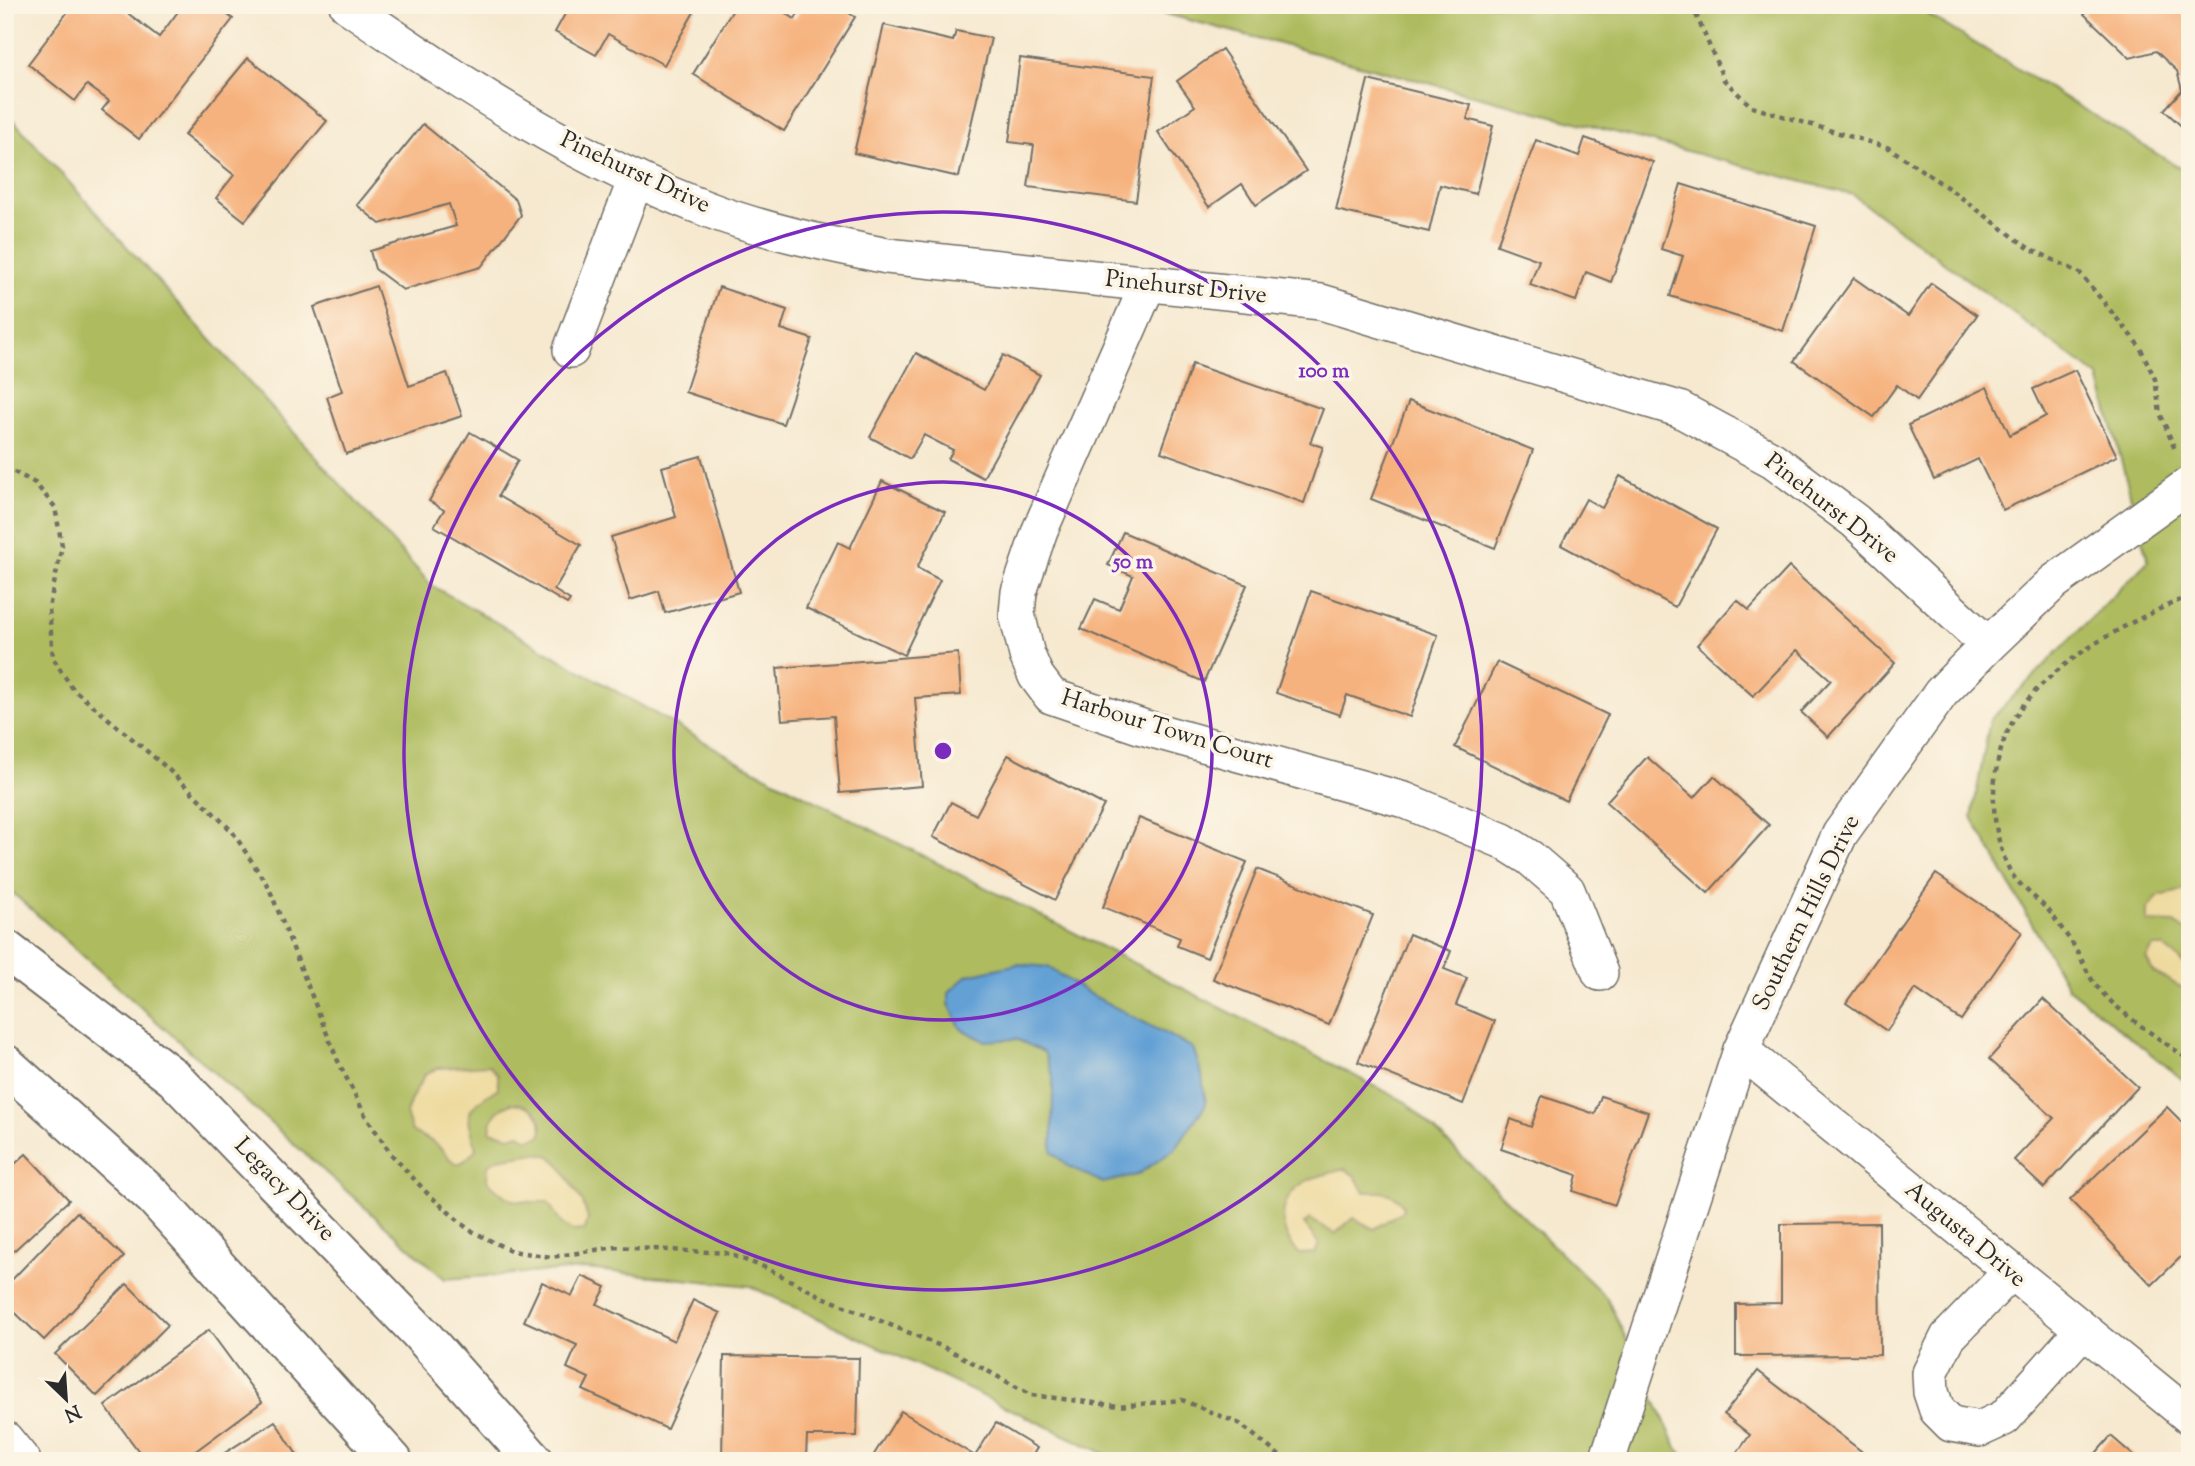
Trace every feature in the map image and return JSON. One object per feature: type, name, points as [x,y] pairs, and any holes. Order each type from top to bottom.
[{"type":"main road","name":"Legacy Drive","points":[[5,949],[174,1078],[392,1302],[534,1461]]},
{"type":"main road","points":[[5,1064],[154,1197],[393,1461]]},
{"type":"street","name":"Pinehurst Drive","points":[[347,5],[508,110],[636,179],[713,212],[827,243],[887,256],[1321,302],[1679,409],[1773,460],[1855,521],[1988,645]]},
{"type":"street","points":[[571,350],[636,179]]},
{"type":"street","name":"Harbour Town Court","points":[[1148,284],[1040,530],[1019,592],[1017,614],[1027,655],[1036,676],[1051,696],[1142,727],[1404,800],[1503,841],[1567,890],[1600,973]]},
{"type":"street","name":"Southern Hills Drive","points":[[1607,1461],[1741,1050],[1840,834],[1941,693],[1988,645],[2054,582],[2190,484]]},
{"type":"street","name":"Augusta Drive","points":[[1741,1050],[2010,1273],[2190,1417]]},
{"type":"street","points":[[2010,1273],[1948,1337],[1930,1373],[1931,1392],[1937,1410],[1951,1424],[1980,1429],[2004,1418],[2082,1331]]},
{"type":"street","points":[[5,1439],[23,1461]]},
{"type":"path","points":[[1692,5],[1724,80],[1752,107],[1889,148],[2027,247],[2080,273],[2140,347],[2155,379],[2160,413],[2176,453]]},
{"type":"path","points":[[5,467],[35,483],[55,507],[62,546],[49,608],[53,657],[73,689],[157,760],[232,831],[269,888],[337,1059],[365,1115],[391,1154],[427,1193],[468,1229],[511,1251],[552,1257],[615,1247],[726,1253],[764,1266],[823,1297],[948,1349],[1031,1395],[1119,1406],[1182,1400],[1240,1424],[1286,1461]]},
{"type":"path","points":[[2190,596],[2155,610],[2101,641],[2052,677],[2025,703],[2010,730],[1996,767],[1994,816],[2001,849],[2011,873],[2048,910],[2077,950],[2097,987],[2190,1061]]},
{"type":"green space","points":[[1132,5],[1918,5],[1932,17],[2190,174],[2190,1085],[2068,988],[1972,817],[1990,720],[2148,561],[2099,377],[1853,195]]},
{"type":"green space","points":[[5,111],[431,585],[745,765],[1406,1102],[1607,1298],[1677,1448],[1689,1461],[1120,1461],[750,1286],[585,1269],[445,1279],[5,886]]},
{"type":"sand","points":[[2190,889],[2190,934],[2174,923],[2147,922],[2147,909],[2159,896]]},
{"type":"sand","points":[[2153,947],[2164,947],[2190,969],[2190,992],[2153,972],[2146,958]]},
{"type":"sand","points":[[489,1065],[498,1075],[498,1088],[472,1108],[469,1119],[476,1149],[458,1164],[434,1143],[412,1131],[406,1114],[426,1073],[439,1068]]},
{"type":"sand","points":[[511,1103],[525,1105],[539,1116],[541,1136],[528,1140],[520,1134],[510,1136],[490,1131],[496,1114]]},
{"type":"sand","points":[[536,1153],[550,1156],[560,1165],[583,1203],[588,1219],[585,1230],[572,1231],[561,1223],[548,1202],[508,1198],[487,1180],[488,1165],[498,1159]]},
{"type":"sand","points":[[1345,1169],[1355,1176],[1364,1192],[1381,1192],[1396,1197],[1403,1206],[1402,1211],[1374,1229],[1353,1218],[1335,1234],[1310,1219],[1304,1224],[1319,1244],[1315,1253],[1300,1254],[1287,1237],[1284,1228],[1284,1208],[1288,1199],[1303,1183]]},
{"type":"water","points":[[1018,964],[1048,967],[1086,992],[1193,1048],[1202,1075],[1206,1104],[1175,1149],[1137,1175],[1103,1183],[1068,1166],[1052,1152],[1053,1076],[1044,1052],[1016,1039],[985,1041],[961,1029],[949,1004],[949,992],[968,975]]},
{"type":"building","points":[[73,5],[117,5],[159,37],[183,5],[215,5],[233,19],[139,139],[102,110],[109,101],[87,85],[75,101],[28,64]]},
{"type":"building","points":[[570,5],[698,5],[664,65],[608,34],[596,55],[555,32]]},
{"type":"building","points":[[736,5],[773,5],[795,19],[803,5],[836,5],[855,17],[784,131],[693,74]]},
{"type":"building","points":[[2092,5],[2182,5],[2190,13],[2190,134],[2164,110],[2182,90],[2177,71],[2156,51],[2130,58],[2084,14]]},
{"type":"building","points":[[884,25],[953,41],[956,31],[991,38],[959,177],[854,153]]},
{"type":"building","points":[[1222,49],[1306,171],[1256,205],[1242,184],[1209,207],[1158,132],[1195,106],[1177,81]]},
{"type":"building","points":[[248,58],[327,121],[245,221],[216,198],[234,175],[184,135]]},
{"type":"building","points":[[1020,58],[1154,76],[1136,201],[1028,187],[1034,145],[1009,142]]},
{"type":"building","points":[[1368,80],[1471,105],[1467,119],[1493,126],[1476,194],[1440,185],[1429,232],[1336,210]]},
{"type":"building","points":[[423,124],[516,200],[521,215],[481,267],[403,290],[375,269],[370,251],[456,226],[449,204],[380,224],[357,205]]},
{"type":"building","points":[[1585,138],[1653,162],[1611,282],[1586,272],[1576,301],[1530,285],[1539,260],[1497,245],[1536,140],[1579,156]]},
{"type":"building","points":[[1681,184],[1816,226],[1783,331],[1670,296],[1683,256],[1661,249]]},
{"type":"building","points":[[1854,278],[1908,316],[1931,283],[1977,315],[1917,400],[1897,385],[1874,417],[1794,361]]},
{"type":"building","points":[[376,286],[409,386],[447,373],[462,416],[346,454],[327,397],[342,391],[314,307]]},
{"type":"building","points":[[719,287],[787,310],[781,329],[812,339],[783,424],[685,392]]},
{"type":"building","points":[[916,353],[984,390],[1003,355],[1040,375],[983,478],[948,459],[953,450],[924,435],[910,459],[870,437]]},
{"type":"building","points":[[1192,364],[1323,409],[1310,443],[1323,447],[1304,503],[1161,452]]},
{"type":"building","points":[[2075,370],[2117,456],[2003,510],[1978,459],[1934,480],[1908,425],[1987,387],[2010,435],[2046,416],[2033,389]]},
{"type":"building","points":[[1409,401],[1533,450],[1495,548],[1371,499]]},
{"type":"building","points":[[470,432],[518,460],[498,496],[581,545],[554,590],[570,600],[567,604],[434,526],[444,510],[429,501]]},
{"type":"building","points":[[701,456],[739,592],[665,613],[659,591],[630,600],[611,537],[676,517],[662,467]]},
{"type":"building","points":[[1620,476],[1717,529],[1675,607],[1561,545],[1586,499],[1602,508]]},
{"type":"building","points":[[882,481],[945,512],[917,568],[940,580],[904,655],[806,608],[838,542],[850,548]]},
{"type":"building","points":[[1123,532],[1247,585],[1204,682],[1081,629],[1095,599],[1119,609],[1133,576],[1108,565]]},
{"type":"building","points":[[1789,567],[1895,663],[1828,737],[1801,712],[1831,680],[1797,650],[1753,696],[1697,645],[1737,600],[1749,610]]},
{"type":"building","points":[[1311,591],[1438,635],[1410,717],[1347,695],[1340,715],[1276,693]]},
{"type":"building","points":[[958,653],[961,695],[915,698],[922,786],[840,793],[834,716],[782,720],[777,668]]},
{"type":"building","points":[[1497,662],[1608,715],[1566,801],[1455,747]]},
{"type":"building","points":[[1008,755],[1104,805],[1055,900],[933,837],[951,802],[976,815]]},
{"type":"building","points":[[1647,757],[1694,798],[1714,776],[1769,825],[1708,893],[1606,802]]},
{"type":"building","points":[[1139,818],[1247,862],[1207,958],[1177,946],[1180,938],[1103,907]]},
{"type":"building","points":[[1257,869],[1373,915],[1329,1025],[1213,979]]},
{"type":"building","points":[[1936,874],[2022,932],[1961,1020],[1915,989],[1887,1031],[1846,1003]]},
{"type":"building","points":[[1409,934],[1451,951],[1444,969],[1467,978],[1456,1005],[1495,1021],[1463,1104],[1358,1062]]},
{"type":"building","points":[[2043,999],[2138,1087],[2044,1188],[2014,1160],[2054,1118],[1989,1059]]},
{"type":"building","points":[[1542,1096],[1595,1114],[1601,1096],[1648,1112],[1615,1205],[1573,1191],[1577,1175],[1501,1149],[1511,1119],[1531,1127]]},
{"type":"building","points":[[2167,1107],[2190,1130],[2190,1248],[2152,1285],[2070,1200]]},
{"type":"building","points":[[26,1154],[69,1200],[5,1259],[5,1173]]},
{"type":"building","points":[[77,1212],[124,1257],[44,1340],[5,1303],[5,1287]]},
{"type":"building","points":[[1879,1223],[1880,1355],[1736,1356],[1736,1304],[1781,1303],[1781,1224]]},
{"type":"building","points":[[582,1276],[606,1287],[597,1304],[674,1341],[693,1300],[720,1313],[667,1429],[583,1390],[589,1378],[567,1368],[577,1345],[524,1321],[542,1282],[572,1296]]},
{"type":"building","points":[[127,1284],[168,1325],[97,1396],[55,1354]]},
{"type":"building","points":[[209,1330],[262,1402],[182,1461],[146,1461],[105,1406]]},
{"type":"building","points":[[724,1356],[859,1358],[857,1436],[807,1436],[806,1458],[722,1457]]},
{"type":"building","points":[[1758,1371],[1874,1461],[1746,1461],[1737,1453],[1750,1435],[1724,1414]]},
{"type":"building","points":[[901,1411],[975,1456],[996,1423],[1037,1448],[1029,1461],[870,1461]]},
{"type":"building","points":[[275,1421],[301,1461],[212,1461]]},
{"type":"building","points":[[2111,1436],[2140,1461],[2089,1461]]}]
